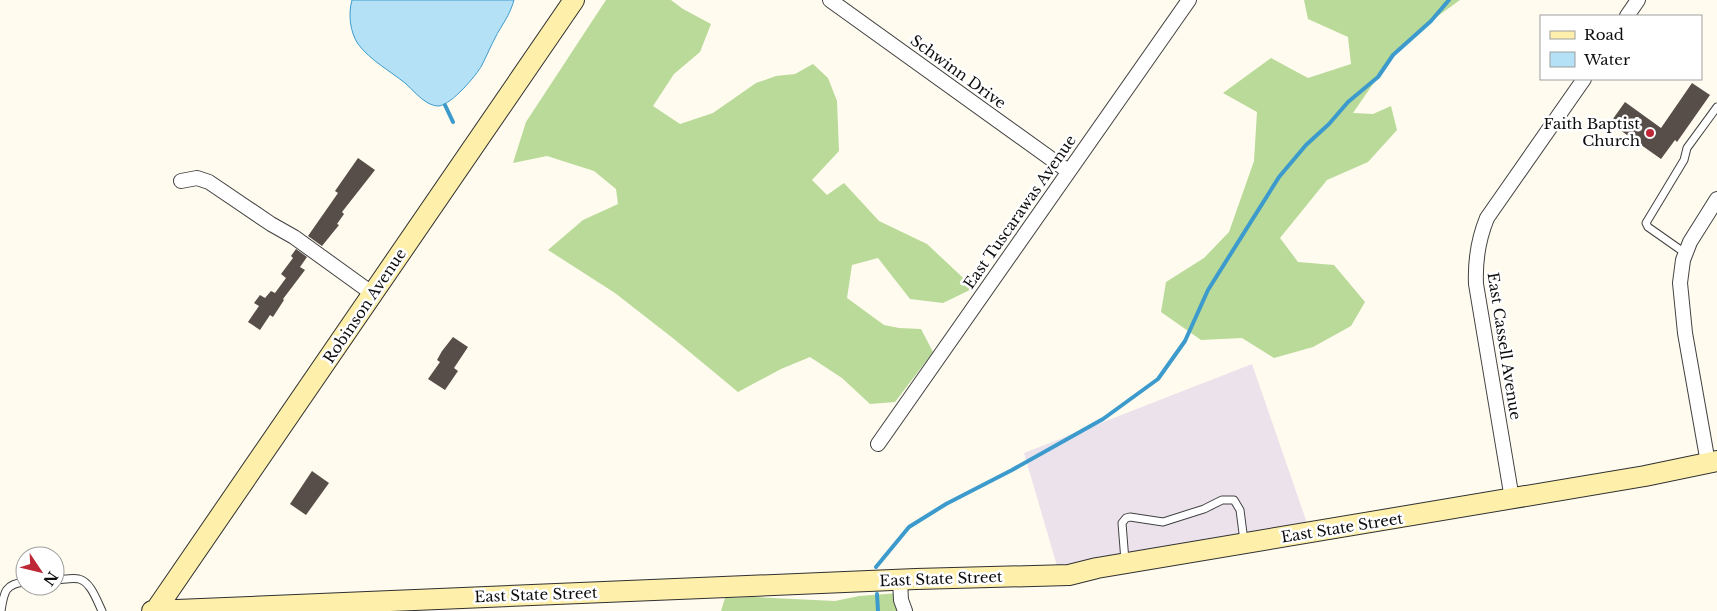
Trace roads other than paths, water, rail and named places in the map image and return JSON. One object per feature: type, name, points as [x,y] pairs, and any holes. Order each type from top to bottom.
[{"type":"street","name":"Robinson Avenue","points":[[154,611],[574,0]]},
{"type":"street","name":"Schwinn Drive","points":[[830,0],[1068,171]]},
{"type":"street","name":"East Tuscarawas Avenue","points":[[878,444],[1189,0]]},
{"type":"street","points":[[1628,15],[1638,0]]},
{"type":"street","name":"East Cassell Avenue","points":[[1512,499],[1476,284],[1476,258],[1479,242],[1488,218],[1583,80]]},
{"type":"street","points":[[181,181],[197,178],[209,182],[271,224],[294,237],[373,294]]},
{"type":"street","points":[[1713,462],[1681,302],[1680,283],[1686,253],[1698,227],[1717,199]]},
{"type":"street","name":"East State Street","points":[[154,611],[900,580],[1069,575],[1097,568],[1512,499],[1713,462]]},
{"type":"street","points":[[900,580],[901,600],[905,611]]},
{"type":"lane","points":[[1686,253],[1648,227],[1646,222],[1684,160],[1687,148],[1717,107]]},
{"type":"lane","points":[[1125,564],[1122,523],[1126,518],[1163,522],[1204,509],[1222,500],[1234,500],[1240,510],[1245,543]]},
{"type":"lane","points":[[65,580],[78,579],[88,585],[102,611]]},
{"type":"lane","points":[[1,611],[7,589],[15,584]]},
{"type":"water","points":[[352,0],[514,0],[508,16],[479,70],[457,95],[444,104],[435,106],[422,99],[405,83],[368,55],[358,44],[350,23]]},
{"type":"waterway","points":[[876,567],[909,527],[946,504],[1012,470],[1103,419],[1158,379],[1185,341],[1208,290],[1279,177],[1306,145],[1329,124],[1348,102],[1378,77],[1393,55],[1431,21],[1449,0]]},
{"type":"waterway","points":[[445,105],[453,122]]},
{"type":"waterway","points":[[877,594],[878,611]]},
{"type":"place","name":"Faith Baptist Church","points":[[1650,133]]}]
